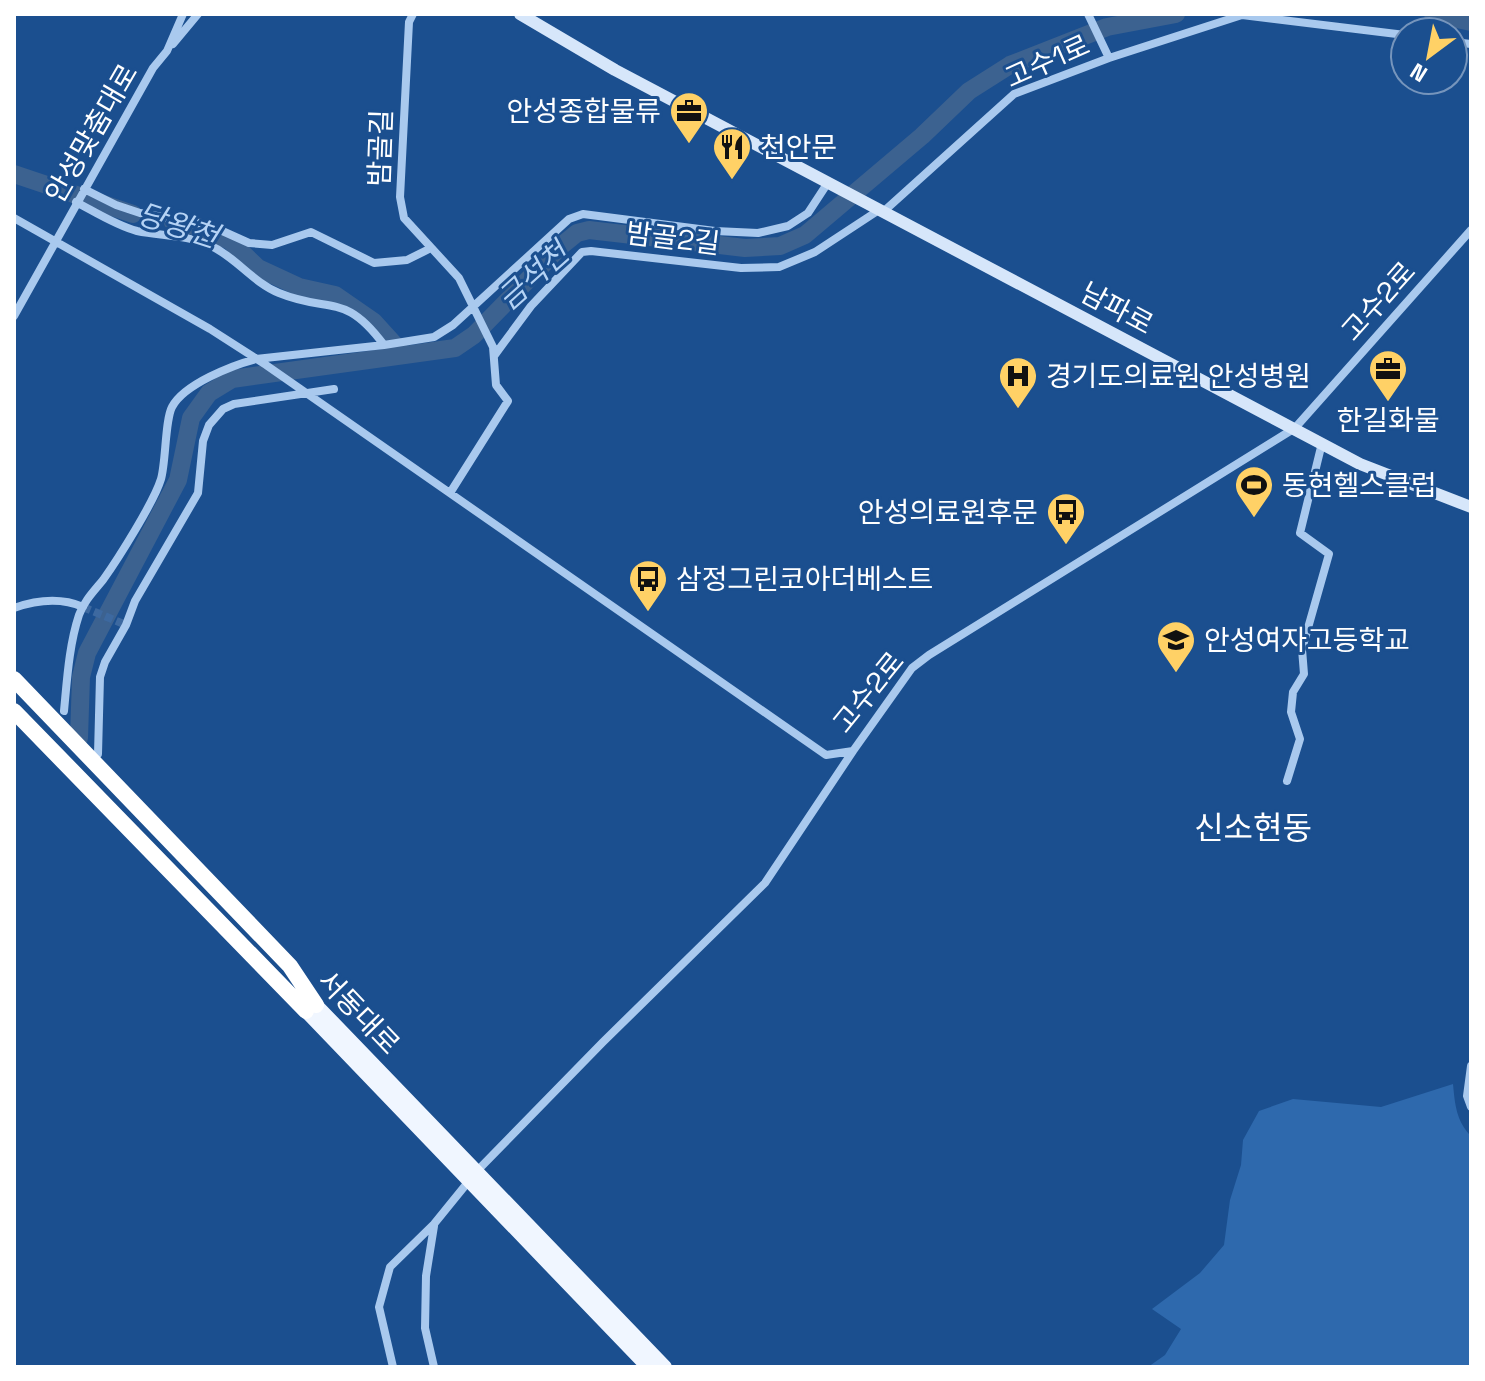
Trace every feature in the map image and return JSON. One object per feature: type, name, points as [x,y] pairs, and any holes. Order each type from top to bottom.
[{"type":"highway","points":[[14,679],[290,966],[311,1008]]},
{"type":"highway","name":"서동대로","points":[[14,695],[311,1008]]},
{"type":"highway","name":"서동대로","points":[[14,711],[311,1008]]},
{"type":"highway","points":[[14,724],[282,992],[311,1008]]},
{"type":"main road","name":"서동대로","points":[[311,1008],[472,1175],[665,1367]]},
{"type":"main road","name":"서동대로","points":[[472,1175],[648,1367]]},
{"type":"street","name":"안성맞춤대로","points":[[14,316],[153,68],[167,51],[183,14]]},
{"type":"street","points":[[167,51],[198,14]]},
{"type":"street","name":"밤골길","points":[[413,14],[409,22],[406,64],[400,197],[404,218],[429,249],[459,278],[494,351],[496,385],[508,401],[450,493]]},
{"type":"street","points":[[64,711],[68,668],[83,607],[112,565],[161,479],[172,407],[191,389],[219,372],[256,359],[434,337],[475,308],[569,219],[583,214],[715,231],[758,233],[788,226],[808,213],[833,187],[594,59],[520,14]]},
{"type":"street","points":[[1088,14],[1109,58]]},
{"type":"street","name":"고수1로","points":[[878,209],[1014,94],[1109,58],[1242,15],[1389,33]]},
{"type":"street","name":"남파로","points":[[833,187],[1360,464],[1471,507]]},
{"type":"street","points":[[84,189],[140,213],[209,225],[249,243],[272,245],[311,232],[374,263],[407,260],[429,249]]},
{"type":"street","points":[[76,202],[134,230],[210,245],[246,274],[277,293],[336,305],[354,313],[386,345]]},
{"type":"street","name":"밤골2길","points":[[494,351],[582,252],[741,268],[779,267],[815,252],[878,209]]},
{"type":"street","name":"고수2로","points":[[14,218],[160,300],[266,365],[826,755],[853,751],[912,668],[929,655],[1295,428],[1471,230]]},
{"type":"street","points":[[98,754],[97,715],[100,677],[105,662],[126,625],[135,601],[198,493],[203,441],[209,425],[223,409],[234,404],[334,389]]},
{"type":"street","points":[[1287,781],[1300,739],[1291,712],[1293,692],[1304,674],[1302,649],[1329,554],[1300,533],[1322,443]]},
{"type":"street","points":[[14,608],[33,601],[68,600],[83,607]]},
{"type":"street","points":[[393,1367],[379,1307],[390,1267],[434,1224],[472,1175],[765,883],[853,751]]},
{"type":"street","points":[[1471,1066],[1467,1096],[1471,1107]]},
{"type":"street","points":[[434,1224],[426,1276],[425,1315],[434,1367]]},
{"type":"shaded area","points":[[1453,1084],[1459,1118],[1471,1136],[1471,1367],[1148,1367],[1165,1355],[1181,1329],[1152,1309],[1200,1273],[1224,1245],[1230,1200],[1241,1165],[1243,1140],[1259,1111],[1293,1099],[1381,1107]]},
{"type":"waterway","name":"금석천","points":[[79,738],[81,677],[87,653],[178,480],[191,418],[209,393],[232,379],[455,348],[474,335],[577,233],[589,230],[745,248],[780,246],[805,235],[922,136],[969,91],[1010,65],[1107,27],[1176,14]]},
{"type":"waterway","name":"금석천","points":[[1433,14],[1471,22]]},
{"type":"waterway","name":"당왕천","points":[[14,174],[133,214]]},
{"type":"waterway","name":"당왕천","points":[[173,222],[198,227],[230,241],[258,268],[299,287],[335,295],[374,322],[404,355]]},
{"type":"tunnel","points":[[83,607],[126,625]]},
{"type":"place","name":"안성종합물류","points":[[689,145]]},
{"type":"place","name":"천안문","points":[[732,181]]},
{"type":"place","name":"한길화물","points":[[1388,403]]},
{"type":"place","name":"경기도의료원 안성병원","points":[[1018,410]]},
{"type":"place","name":"동현헬스클럽","points":[[1254,519]]},
{"type":"place","name":"안성의료원후문","points":[[1066,546]]},
{"type":"place","name":"삼정그린코아더베스트","points":[[648,613]]},
{"type":"place","name":"안성여자고등학교","points":[[1176,674]]},
{"type":"district","name":"신소현동","points":[[1253,828]]}]
